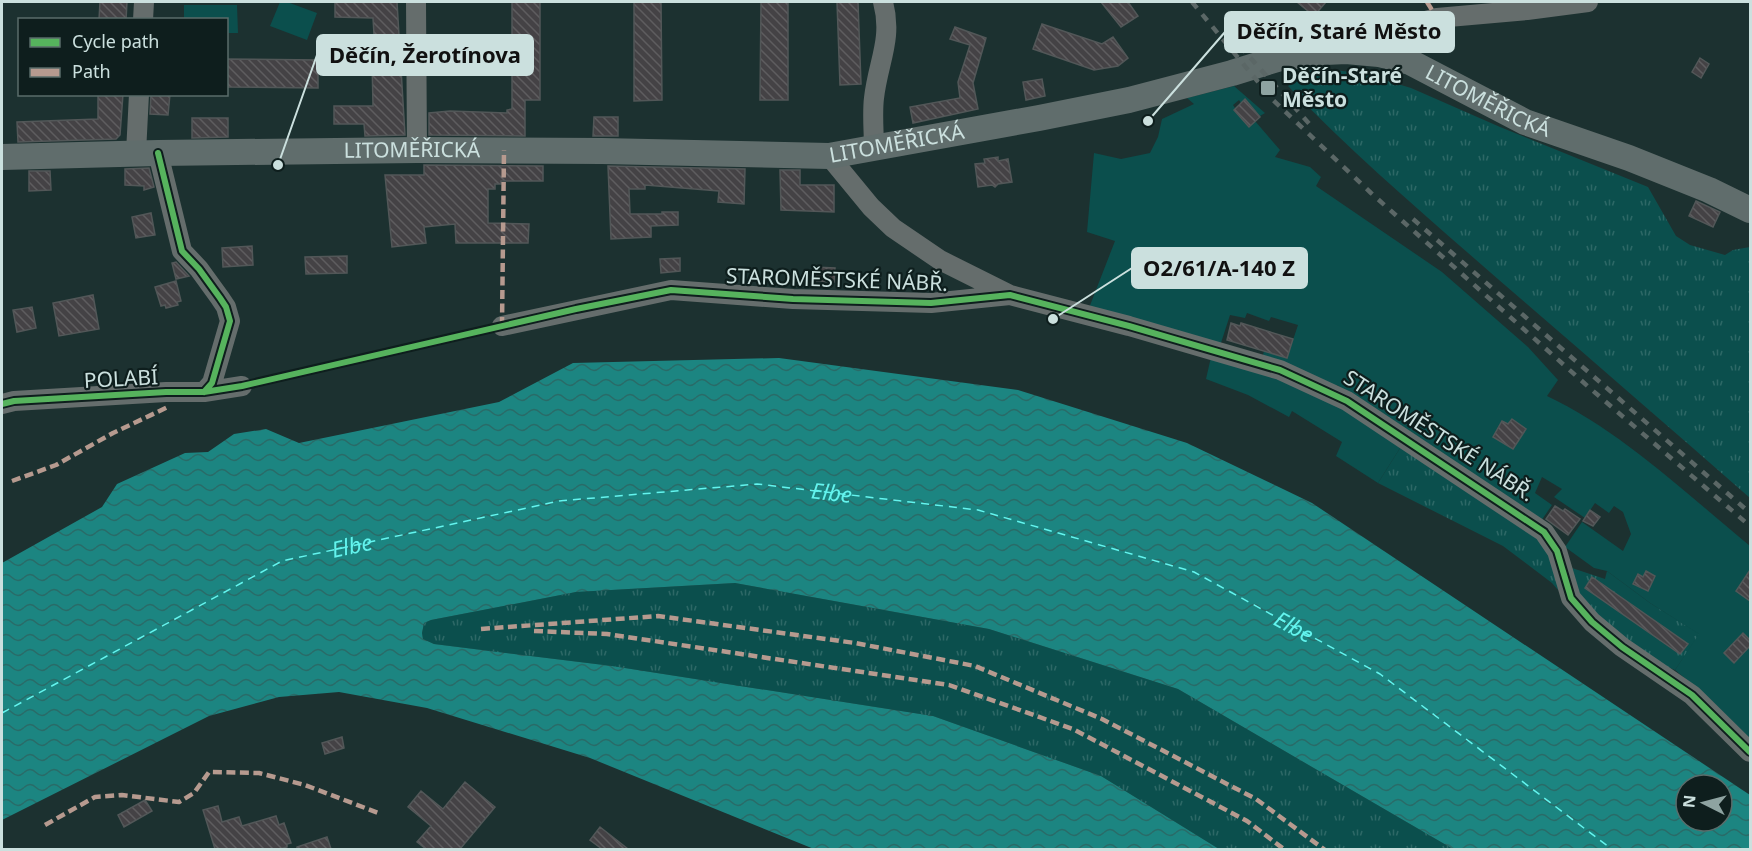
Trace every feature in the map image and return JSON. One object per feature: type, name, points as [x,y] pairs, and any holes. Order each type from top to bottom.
[{"type":"main road","name":"LITOMĚŘICKÁ","points":[[2,157],[417,150],[829,156],[1129,100],[1277,59],[1346,51],[1379,54],[1410,62],[1435,73],[1505,113],[1709,190],[1750,210]]},
{"type":"street","points":[[143,18],[144,2]]},
{"type":"street","points":[[416,2],[417,150]]},
{"type":"street","points":[[874,149],[874,98],[887,40],[887,15],[883,2]]},
{"type":"street","points":[[1346,51],[1363,38],[1437,18],[1588,2]]},
{"type":"street","points":[[139,96],[147,153],[182,251],[199,269],[220,298],[226,307],[230,321],[212,383],[204,392]]},
{"type":"street","name":"STAROMĚSTSKÉ NÁBŘ.","points":[[829,156],[893,228],[940,260],[1010,295],[1129,326],[1280,370],[1347,401],[1544,532],[1557,551],[1571,598],[1592,622],[1622,647],[1692,695],[1750,752]]},
{"type":"street","name":"STAROMĚSTSKÉ NÁBŘ.","points":[[502,326],[671,290],[793,299],[931,303],[1010,295]]},
{"type":"street","name":"POLABÍ","points":[[2,404],[14,401],[204,392],[242,386]]},
{"type":"green space","points":[[280,2],[287,2],[317,13],[307,40],[270,26]]},
{"type":"green space","points":[[184,5],[237,5],[238,33],[228,33],[228,18],[184,18]]},
{"type":"green space","points":[[1315,68],[1361,73],[1411,88],[1648,187],[1676,236],[1690,245],[1725,255],[1733,250],[1750,247],[1750,498],[1403,196],[1288,86]]},
{"type":"green space","points":[[1234,86],[1265,113],[1260,116],[1245,99],[1233,105],[1234,110],[1249,126],[1255,121],[1280,150],[1275,157],[1310,167],[1321,177],[1316,186],[1442,272],[1528,347],[1558,380],[1547,396],[1574,410],[1627,445],[1750,546],[1750,740],[1712,701],[1675,670],[1699,634],[1650,603],[1607,571],[1594,568],[1565,547],[1582,522],[1623,551],[1631,534],[1623,512],[1614,506],[1609,513],[1595,503],[1585,518],[1554,497],[1562,489],[1542,477],[1535,493],[1552,505],[1539,524],[1337,385],[1335,389],[1261,363],[1264,351],[1287,358],[1298,325],[1271,317],[1269,321],[1247,313],[1245,318],[1230,315],[1219,349],[1089,308],[1115,241],[1087,232],[1094,153],[1121,159],[1150,153],[1158,137],[1162,119],[1194,104],[1187,98]]},
{"type":"green space","points":[[1211,357],[1295,382],[1297,389],[1306,386],[1402,445],[1378,483],[1336,456],[1342,442],[1292,411],[1289,417],[1248,395],[1206,379]]},
{"type":"green space","points":[[1402,445],[1520,520],[1549,551],[1557,575],[1558,590],[1503,546],[1378,483]]},
{"type":"green space","points":[[1572,568],[1605,579],[1607,571],[1650,603],[1700,634],[1675,670],[1643,657],[1581,609]]},
{"type":"green space","points":[[735,583],[989,629],[1178,689],[1453,849],[1219,849],[1101,776],[933,716],[612,666],[434,644],[423,639],[424,623],[431,620],[576,592]]},
{"type":"water","name":"Elbe","points":[[779,358],[1018,390],[1187,443],[1312,503],[1717,773],[1674,773],[1674,833],[1734,833],[1734,784],[1750,795],[1750,849],[1453,849],[1178,689],[989,629],[735,583],[576,592],[431,620],[424,623],[423,639],[434,644],[612,666],[933,716],[1101,776],[1219,849],[814,849],[590,758],[427,708],[339,692],[279,697],[209,716],[2,820],[2,563],[102,507],[117,484],[185,453],[208,452],[234,434],[266,429],[299,443],[499,402],[573,363]]},
{"type":"building","points":[[100,2],[127,2],[126,18],[99,18]]},
{"type":"building","points":[[335,2],[397,2],[405,135],[365,136],[364,124],[334,124],[334,106],[373,106],[372,61],[350,62],[350,54],[375,51],[373,18],[335,17]]},
{"type":"building","points":[[512,2],[540,2],[540,100],[525,100],[525,136],[429,135],[429,113],[450,111],[507,113],[507,110],[512,109]]},
{"type":"building","points":[[634,2],[661,2],[662,100],[634,101]]},
{"type":"building","points":[[761,2],[788,2],[788,100],[760,100]]},
{"type":"building","points":[[837,2],[858,2],[861,84],[840,85]]},
{"type":"building","points":[[1101,2],[1128,2],[1138,16],[1121,27]]},
{"type":"building","points":[[1297,2],[1326,2],[1314,16]]},
{"type":"building","points":[[1042,24],[1102,44],[1113,37],[1128,58],[1118,66],[1094,70],[1033,49]]},
{"type":"building","points":[[955,27],[986,38],[973,83],[978,109],[913,123],[910,107],[960,98],[958,82],[970,45],[950,39]]},
{"type":"building","points":[[1700,58],[1709,64],[1701,78],[1692,72]]},
{"type":"building","points":[[228,59],[318,60],[318,88],[228,87]]},
{"type":"building","points":[[1042,79],[1045,96],[1026,100],[1023,82]]},
{"type":"building","points":[[98,96],[123,96],[120,135],[116,139],[18,142],[17,122],[98,119]]},
{"type":"building","points":[[151,96],[170,96],[168,115],[150,114]]},
{"type":"building","points":[[1245,99],[1260,117],[1249,127],[1234,110]]},
{"type":"building","points":[[594,117],[618,117],[618,136],[593,136]]},
{"type":"building","points":[[192,118],[228,118],[228,137],[192,138]]},
{"type":"building","points":[[998,157],[998,161],[1008,159],[1012,182],[998,184],[995,187],[992,185],[978,187],[975,164],[985,163],[984,159]]},
{"type":"building","points":[[424,165],[543,166],[543,181],[501,181],[501,184],[495,184],[495,189],[488,189],[488,223],[529,224],[528,243],[456,243],[455,224],[424,227],[426,243],[392,247],[385,175],[424,175]]},
{"type":"building","points":[[608,166],[745,169],[744,204],[718,202],[719,191],[645,185],[645,189],[629,189],[630,214],[678,212],[678,225],[651,226],[651,237],[611,239]]},
{"type":"building","points":[[149,168],[154,187],[144,190],[144,186],[125,185],[125,169]]},
{"type":"building","points":[[780,170],[800,170],[800,185],[834,185],[834,212],[781,210]]},
{"type":"building","points":[[29,171],[50,171],[51,190],[29,191]]},
{"type":"building","points":[[1696,201],[1720,212],[1713,227],[1689,216]]},
{"type":"building","points":[[151,213],[155,235],[136,238],[132,217]]},
{"type":"building","points":[[252,246],[253,265],[223,267],[222,248]]},
{"type":"building","points":[[347,256],[347,273],[306,274],[305,257]]},
{"type":"building","points":[[680,258],[680,271],[661,273],[660,259]]},
{"type":"building","points":[[176,262],[189,276],[176,279],[172,263]]},
{"type":"building","points":[[814,267],[835,268],[834,282],[813,281]]},
{"type":"building","points":[[176,281],[181,301],[177,302],[178,305],[166,308],[165,305],[161,306],[155,287]]},
{"type":"building","points":[[93,295],[99,329],[59,336],[53,303]]},
{"type":"building","points":[[32,307],[36,328],[17,332],[13,310]]},
{"type":"building","points":[[1231,323],[1240,326],[1241,323],[1293,339],[1287,358],[1227,340]]},
{"type":"building","points":[[1512,419],[1526,429],[1513,449],[1493,437],[1502,421],[1508,424]]},
{"type":"building","points":[[1555,506],[1563,511],[1565,509],[1580,519],[1568,535],[1546,519]]},
{"type":"building","points":[[1590,510],[1600,517],[1593,526],[1583,521]]},
{"type":"building","points":[[1750,570],[1750,601],[1736,591]]},
{"type":"building","points":[[1646,571],[1655,576],[1648,591],[1633,584],[1638,574],[1643,577]]},
{"type":"building","points":[[1592,577],[1688,644],[1680,654],[1585,588]]},
{"type":"building","points":[[1743,633],[1750,640],[1750,646],[1734,663],[1724,653]]},
{"type":"building","points":[[342,737],[344,748],[325,754],[322,743]]},
{"type":"building","points":[[465,782],[495,807],[460,849],[426,849],[417,842],[431,826],[408,807],[421,791],[443,809]]},
{"type":"building","points":[[145,800],[152,811],[124,827],[118,815]]},
{"type":"building","points":[[218,806],[222,822],[239,817],[242,826],[276,816],[279,825],[284,823],[291,843],[280,849],[215,849],[203,810]]},
{"type":"building","points":[[600,827],[628,849],[602,849],[590,840]]},
{"type":"building","points":[[327,837],[331,849],[297,849],[297,847]]},
{"type":"ferry route","points":[[2,713],[282,561],[559,501],[757,484],[978,510],[1194,572],[1380,674],[1613,850]]},
{"type":"railway","points":[[1192,2],[1273,100],[1371,193],[1592,390],[1750,526]]},
{"type":"railway","points":[[1229,34],[1313,128]]},
{"type":"railway","points":[[1413,219],[1750,513]]},
{"type":"marked path","points":[[1427,2],[1437,18]]},
{"type":"marked path","points":[[502,326],[504,150]]},
{"type":"marked path","points":[[12,481],[56,465],[113,433],[170,406]]},
{"type":"marked path","points":[[481,629],[658,616],[855,643],[975,666],[1102,719],[1256,799],[1325,850]]},
{"type":"marked path","points":[[534,631],[607,634],[949,685],[1073,729],[1247,821],[1285,850]]},
{"type":"marked path","points":[[45,825],[95,797],[122,795],[179,802],[194,793],[209,772],[259,773],[305,785],[381,814]]},
{"type":"cycle path","points":[[158,153],[182,251],[199,269],[220,298],[226,307],[230,321],[212,383],[204,392]]},
{"type":"cycle path","points":[[2,404],[14,401],[204,392],[242,386],[576,309],[671,290],[793,299],[931,303],[1010,295],[1129,326],[1280,370],[1347,401],[1544,532],[1557,551],[1571,598],[1592,622],[1622,647],[1692,695],[1750,752]]},
{"type":"place","name":"Děčín-Staré Město","points":[[1268,88]]},
{"type":"place","name":"Děčín, Staré Město","points":[[1148,121]]},
{"type":"place","name":"Děčín, Žerotínova","points":[[278,165]]},
{"type":"place","name":"O2/61/A-140 Z","points":[[1053,319]]}]
